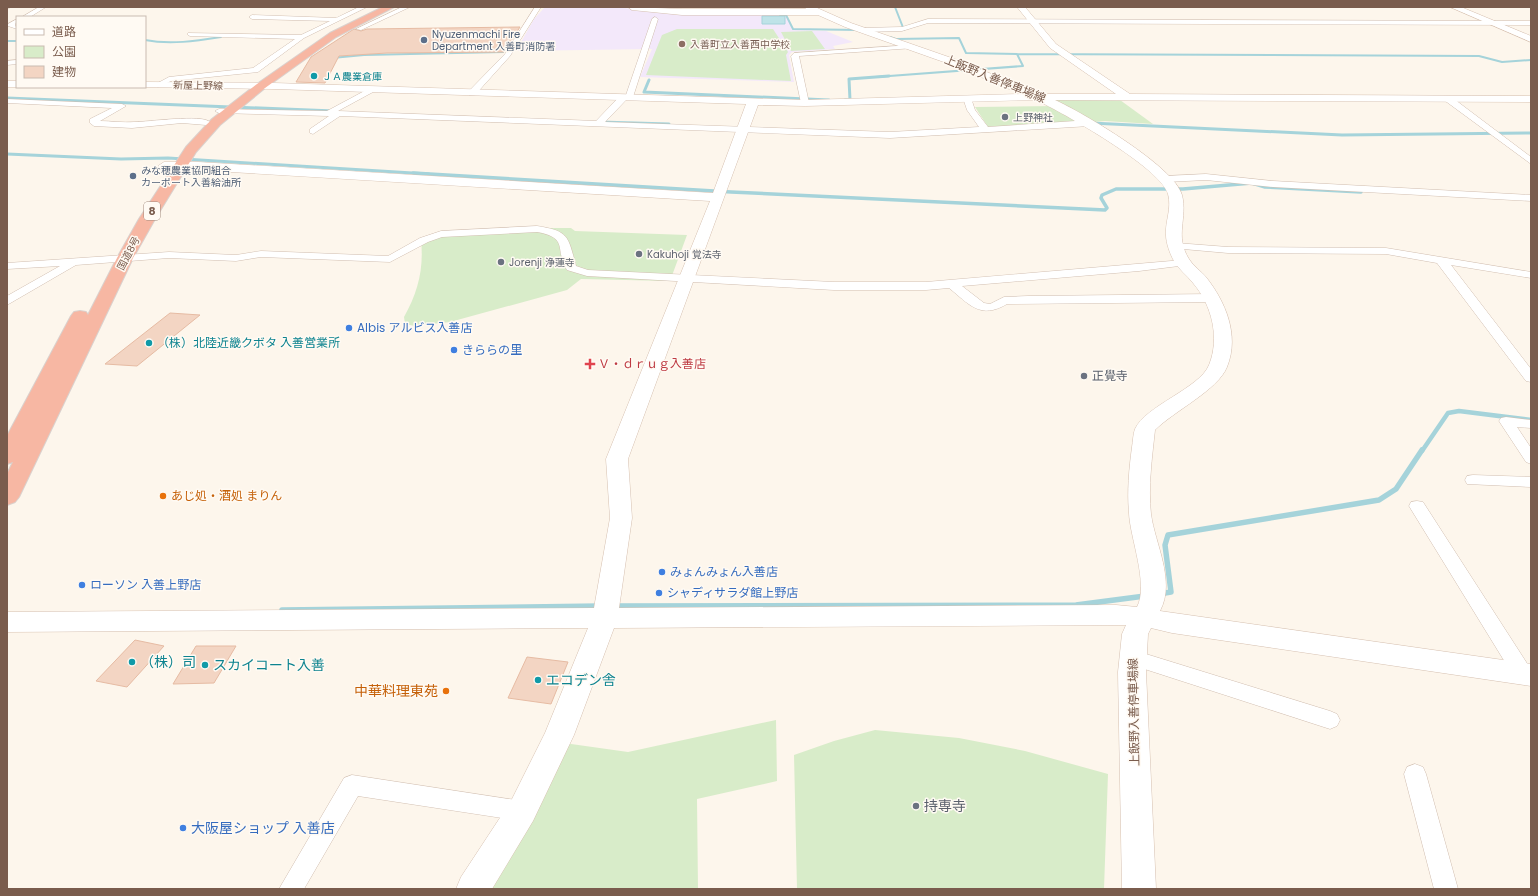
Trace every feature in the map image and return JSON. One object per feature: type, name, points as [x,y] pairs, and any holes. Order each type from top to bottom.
[{"type":"highway","name":"国道8号","points":[[160,171],[206,122],[224,111],[323,35],[380,7]]},
{"type":"highway","name":"国道8号","points":[[256,86],[333,35],[390,7]]},
{"type":"highway","name":"国道8号","points":[[93,291],[191,150],[224,111]]},
{"type":"highway","name":"国道8号","points":[[7,497],[117,258],[138,206]]},
{"type":"highway","points":[[7,457],[86,305]]},
{"type":"street","points":[[27,16],[43,7]]},
{"type":"street","points":[[158,84],[169,79],[254,70],[302,37],[364,7]]},
{"type":"street","points":[[359,29],[407,7]]},
{"type":"street","points":[[472,93],[508,54],[538,7]]},
{"type":"street","points":[[632,7],[646,8],[656,16],[696,13],[819,12]]},
{"type":"street","name":"上飯野入善停車場線","points":[[808,7],[862,30],[959,64],[1039,97],[1090,123],[1150,165],[1166,179],[1175,193],[1177,212],[1173,234],[1179,254],[1213,298],[1220,315],[1224,344],[1218,367],[1208,380],[1155,419],[1145,429],[1140,466],[1140,514],[1153,576],[1151,604],[1135,634],[1133,658],[1139,889]]},
{"type":"street","points":[[1021,7],[1053,46],[1127,97]]},
{"type":"street","points":[[1454,7],[1489,23],[1531,39]]},
{"type":"street","points":[[598,124],[627,97],[656,16]]},
{"type":"street","points":[[252,17],[339,19]]},
{"type":"street","points":[[862,30],[902,29],[928,22],[940,21],[1531,23]]},
{"type":"street","points":[[16,22],[10,25],[16,27]]},
{"type":"street","points":[[10,32],[16,28]]},
{"type":"street","points":[[190,34],[302,37]]},
{"type":"street","points":[[805,103],[795,56],[796,54],[912,47]]},
{"type":"street","name":"新屋上野線","points":[[146,84],[805,103],[1039,97],[1531,99]]},
{"type":"street","points":[[328,114],[370,90]]},
{"type":"street","points":[[967,98],[971,110],[986,130]]},
{"type":"street","points":[[1447,98],[1529,158]]},
{"type":"street","points":[[7,101],[122,106],[93,121],[94,123],[132,125],[182,121],[206,122]]},
{"type":"street","points":[[473,889],[522,811],[559,736],[606,618],[621,518],[617,459],[753,102]]},
{"type":"street","points":[[224,111],[890,135],[1090,123]]},
{"type":"street","points":[[313,131],[338,114]]},
{"type":"street","points":[[160,171],[180,166],[718,197]]},
{"type":"street","points":[[1166,179],[1206,177],[1273,184],[1531,198]]},
{"type":"street","points":[[7,266],[169,255],[236,258],[261,254],[390,260],[424,240],[441,234],[537,229],[554,232],[564,241],[571,268],[587,273],[834,286],[926,286],[1139,268],[1179,254],[1228,250],[1386,251],[1531,275]]},
{"type":"street","points":[[1441,260],[1465,289],[1482,314],[1531,378]]},
{"type":"street","points":[[7,301],[73,262]]},
{"type":"street","points":[[952,284],[980,306],[992,308],[1004,301],[1213,298]]},
{"type":"street","points":[[1531,424],[1506,421],[1531,459]]},
{"type":"street","points":[[1474,480],[1531,482]]},
{"type":"street","points":[[1417,506],[1527,674]]},
{"type":"street","points":[[7,622],[1108,615],[1145,617],[1172,623],[1527,674]]},
{"type":"street","points":[[1133,658],[1330,720]]},
{"type":"street","points":[[1415,774],[1446,889]]},
{"type":"street","points":[[291,889],[352,786],[522,811]]},
{"type":"shaded area","name":"入善町立入善西中学校","points":[[545,7],[614,7],[644,10],[787,14],[792,30],[826,31],[853,42],[833,46],[835,49],[792,52],[789,55],[794,82],[640,77],[652,49],[516,51],[534,19]]},
{"type":"green space","points":[[677,29],[773,29],[788,52],[786,55],[791,81],[646,75],[662,35]]},
{"type":"green space","points":[[812,31],[825,49],[791,51],[781,32]]},
{"type":"green space","points":[[1054,99],[1120,100],[1153,124],[1105,121],[1093,122],[1052,101]]},
{"type":"green space","points":[[1055,106],[1084,122],[988,127],[975,107]]},
{"type":"green space","points":[[504,228],[571,228],[575,231],[687,235],[670,281],[581,279],[567,290],[450,322],[415,326],[405,324],[404,317],[413,298],[421,271],[421,240]]},
{"type":"green space","points":[[776,720],[777,781],[697,799],[698,889],[485,889],[564,743],[628,752]]},
{"type":"green space","points":[[875,730],[959,738],[1025,751],[1108,774],[1104,889],[797,889],[794,755],[834,741]]},
{"type":"water","points":[[762,16],[785,16],[785,24],[762,24]]},
{"type":"building","name":"Nyuzenmachi Fire Department 入善町消防署","points":[[520,27],[504,52],[387,53],[339,56],[325,83],[296,82],[311,57],[354,29],[361,31],[367,29]]},
{"type":"building","name":"（株）北陸近畿クボタ 入善営業所","points":[[170,313],[200,315],[137,366],[105,364]]},
{"type":"building","name":"（株）司","points":[[135,640],[164,646],[127,687],[96,681]]},
{"type":"building","name":"スカイコート入善","points":[[196,646],[236,646],[214,683],[173,684]]},
{"type":"building","name":"エコデン舎","points":[[527,657],[568,662],[551,704],[508,698]]},
{"type":"waterway","points":[[895,7],[904,30],[900,30]]},
{"type":"waterway","points":[[780,15],[786,15],[793,29],[859,30]]},
{"type":"waterway","points":[[146,40],[173,42],[221,37]]},
{"type":"waterway","points":[[890,37],[896,39],[959,38],[966,53],[1017,54]]},
{"type":"waterway","points":[[7,41],[16,41]]},
{"type":"waterway","points":[[332,58],[364,55],[503,52]]},
{"type":"waterway","points":[[876,77],[1023,66],[1017,54]]},
{"type":"waterway","points":[[1017,54],[1479,56],[1502,62],[1531,60]]},
{"type":"waterway","points":[[845,100],[850,100],[849,79],[889,76]]},
{"type":"waterway","points":[[649,80],[644,92],[829,100]]},
{"type":"waterway","points":[[7,98],[334,111]]},
{"type":"waterway","points":[[600,122],[669,124]]},
{"type":"waterway","points":[[1091,123],[1342,135],[1531,133]]},
{"type":"waterway","points":[[7,154],[121,159],[168,158],[429,174]]},
{"type":"waterway","points":[[413,173],[731,192],[1105,210],[1107,208],[1101,198],[1102,195],[1116,189],[1183,189],[1252,183],[1265,187],[1361,192]]},
{"type":"waterway","points":[[1422,451],[1448,413],[1459,411],[1531,420]]},
{"type":"waterway","points":[[1159,594],[1171,592],[1165,545],[1168,535],[1379,500],[1396,489],[1422,450]]},
{"type":"waterway","points":[[614,606],[1076,605],[1145,596]]},
{"type":"waterway","points":[[282,610],[600,606]]},
{"type":"place","name":"Nyuzenmachi Fire Department 入善町消防署","points":[[424,40]]},
{"type":"place","name":"入善町立入善西中学校","points":[[682,44]]},
{"type":"place","name":"ＪＡ農業倉庫","points":[[314,76]]},
{"type":"place","name":"上野神社","points":[[1005,117]]},
{"type":"place","name":"みな穂農業協同組合 カーポート入善給油所","points":[[133,176]]},
{"type":"place","name":"Kakuhoji 覚法寺","points":[[639,254]]},
{"type":"place","name":"Jorenji 浄蓮寺","points":[[501,262]]},
{"type":"place","name":"Albis アルビス入善店","points":[[349,328]]},
{"type":"place","name":"（株）北陸近畿クボタ 入善営業所","points":[[149,343]]},
{"type":"place","name":"きららの里","points":[[454,350]]},
{"type":"place","name":"Ｖ・ｄｒｕｇ入善店","points":[[590,364]]},
{"type":"place","name":"正覺寺","points":[[1084,376]]},
{"type":"place","name":"あじ処・酒処 まりん","points":[[163,496]]},
{"type":"place","name":"みょんみょん入善店","points":[[662,572]]},
{"type":"place","name":"ローソン 入善上野店","points":[[82,585]]},
{"type":"place","name":"シャディサラダ館上野店","points":[[659,593]]},
{"type":"place","name":"（株）司","points":[[132,662]]},
{"type":"place","name":"スカイコート入善","points":[[205,665]]},
{"type":"place","name":"エコデン舎","points":[[538,680]]},
{"type":"place","name":"中華料理東苑","points":[[446,691]]},
{"type":"place","name":"持専寺","points":[[916,806]]},
{"type":"place","name":"大阪屋ショップ 入善店","points":[[183,828]]}]
